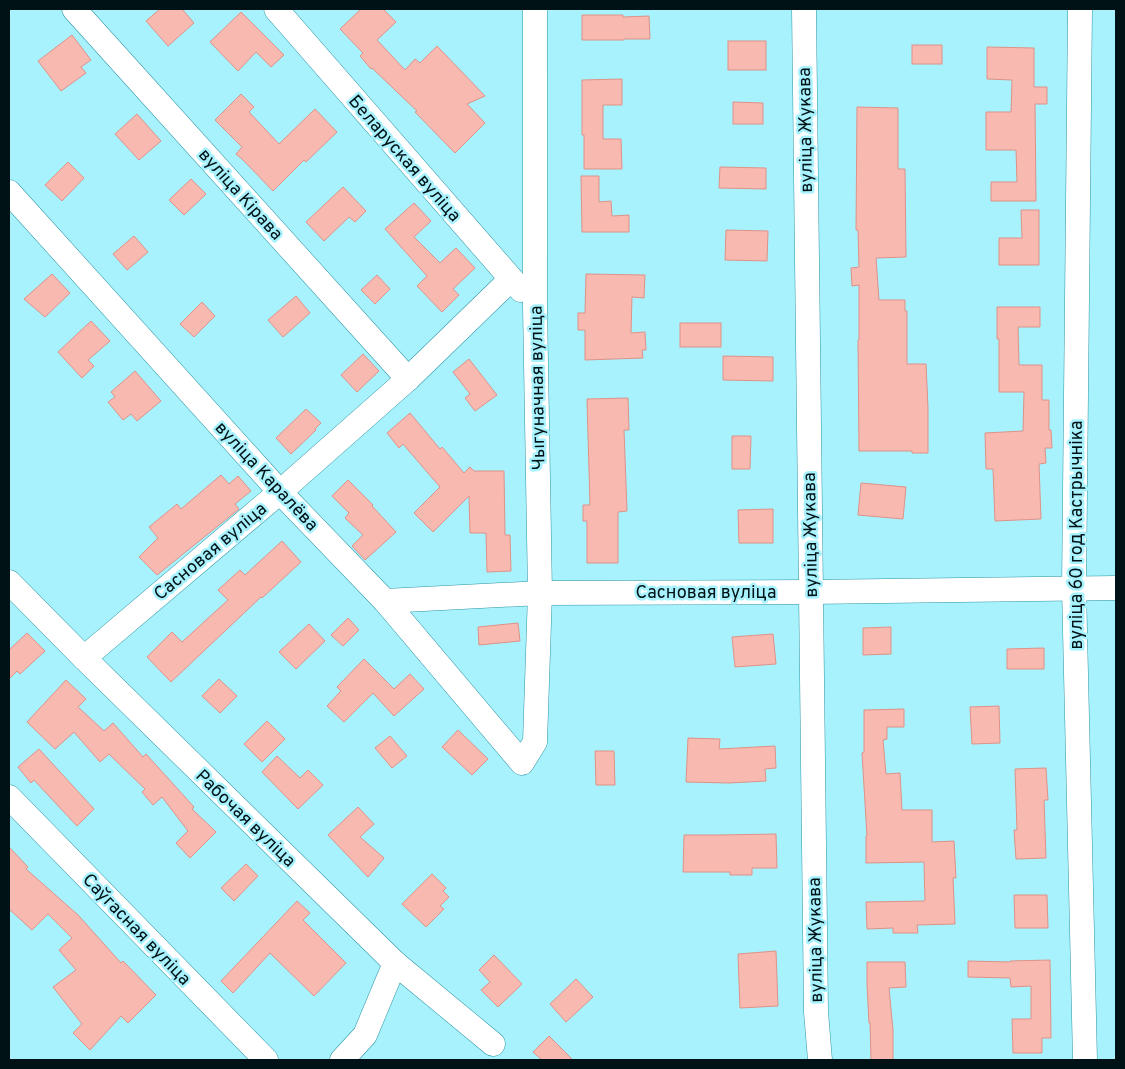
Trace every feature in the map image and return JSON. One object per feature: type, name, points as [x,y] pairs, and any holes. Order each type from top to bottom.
[{"type":"street","name":"вуліца Кірава","points":[[74,9],[408,379]]},
{"type":"street","name":"Беларуская вуліца","points":[[276,9],[535,306]]},
{"type":"street","name":"Чыгуначная вуліца","points":[[522,763],[535,742],[540,593],[535,306],[535,9]]},
{"type":"street","name":"вуліца Жукава","points":[[804,9],[816,1012],[820,1060]]},
{"type":"street","name":"вуліца 60 год Кастрычніка","points":[[1080,9],[1074,588],[1085,1060]]},
{"type":"street","name":"вуліца Каралёва","points":[[9,192],[280,492],[385,601],[522,763]]},
{"type":"street","name":"Сасновая вуліца","points":[[84,658],[280,492],[408,379],[511,279]]},
{"type":"street","name":"Рабочая вуліца","points":[[9,582],[395,963],[493,1044]]},
{"type":"street","name":"Сасновая вуліца","points":[[385,601],[540,593],[1116,588]]},
{"type":"street","name":"Саўгасная вуліца","points":[[9,797],[266,1060]]},
{"type":"street","points":[[342,1060],[365,1035],[395,963]]},
{"type":"building","points":[[160,9],[182,9],[194,23],[168,46],[146,21]]},
{"type":"building","points":[[361,9],[383,9],[396,22],[377,40],[405,70],[415,59],[420,63],[437,46],[485,96],[467,104],[485,123],[455,153],[415,112],[417,111],[371,69],[360,56],[363,53],[340,29]]},
{"type":"building","points":[[241,12],[284,55],[271,67],[256,52],[238,71],[210,42]]},
{"type":"building","points":[[582,15],[649,16],[650,39],[582,40]]},
{"type":"building","points":[[72,35],[91,60],[81,67],[86,73],[61,91],[38,61]]},
{"type":"building","points":[[728,41],[766,41],[766,70],[728,70]]},
{"type":"building","points":[[912,45],[942,45],[942,64],[912,64]]},
{"type":"building","points":[[987,47],[1034,48],[1034,87],[1047,87],[1047,104],[1035,104],[1036,201],[991,201],[991,182],[1017,182],[1016,150],[986,150],[986,112],[1011,112],[1012,80],[987,79]]},
{"type":"building","points":[[622,79],[622,105],[603,105],[603,139],[621,139],[622,169],[584,169],[582,80]]},
{"type":"building","points":[[241,94],[254,107],[249,112],[279,144],[315,109],[337,132],[306,162],[304,160],[273,191],[236,154],[242,147],[215,120]]},
{"type":"building","points":[[733,102],[763,103],[763,124],[733,124]]},
{"type":"building","points":[[857,107],[898,108],[898,169],[905,169],[906,257],[876,258],[879,300],[905,300],[905,311],[907,311],[907,364],[926,364],[928,453],[912,453],[912,451],[859,451],[859,285],[852,286],[851,268],[859,267],[858,230],[856,230]]},
{"type":"building","points":[[137,114],[161,141],[139,160],[115,134]]},
{"type":"building","points":[[68,162],[84,178],[62,201],[45,185]]},
{"type":"building","points":[[720,167],[766,168],[766,189],[719,188]]},
{"type":"building","points":[[581,176],[599,176],[599,202],[611,201],[612,216],[629,215],[629,232],[582,232]]},
{"type":"building","points":[[191,179],[206,194],[184,215],[169,200]]},
{"type":"building","points":[[343,187],[366,211],[355,222],[349,217],[324,241],[306,222]]},
{"type":"building","points":[[414,203],[431,221],[414,237],[440,263],[456,248],[475,268],[453,289],[459,295],[442,312],[417,286],[427,276],[385,229]]},
{"type":"building","points":[[1021,210],[1039,210],[1039,265],[999,265],[999,238],[1022,238]]},
{"type":"building","points":[[726,230],[768,231],[767,261],[725,260]]},
{"type":"building","points":[[134,236],[148,252],[127,270],[113,254]]},
{"type":"building","points":[[52,274],[70,293],[45,317],[24,299]]},
{"type":"building","points":[[586,274],[645,275],[644,298],[632,297],[631,333],[645,332],[646,350],[642,350],[643,358],[585,360],[585,330],[578,330],[578,313],[585,313]]},
{"type":"building","points":[[377,275],[390,289],[375,304],[361,290]]},
{"type":"building","points":[[296,296],[310,313],[283,337],[268,320]]},
{"type":"building","points":[[202,302],[215,316],[194,337],[180,324]]},
{"type":"building","points":[[997,307],[1040,307],[1040,327],[1018,327],[1019,365],[1042,365],[1042,400],[1049,400],[1049,430],[1051,430],[1052,448],[1045,448],[1046,463],[1039,464],[1041,519],[995,521],[993,469],[986,469],[985,433],[1023,431],[1024,392],[999,392]]},
{"type":"building","points":[[91,321],[110,341],[88,360],[94,366],[82,378],[58,352]]},
{"type":"building","points":[[680,323],[721,323],[721,347],[680,347]]},
{"type":"building","points":[[363,354],[379,371],[357,392],[341,375]]},
{"type":"building","points":[[723,356],[773,357],[773,381],[723,380]]},
{"type":"building","points":[[469,359],[497,395],[475,411],[465,398],[470,394],[453,372]]},
{"type":"building","points":[[135,371],[161,401],[137,421],[131,414],[123,420],[108,402],[115,397],[111,392]]},
{"type":"building","points":[[628,398],[629,430],[624,430],[627,511],[618,512],[618,563],[587,563],[587,521],[583,521],[583,505],[590,505],[587,399]]},
{"type":"building","points":[[306,409],[321,423],[291,454],[276,438]]},
{"type":"building","points":[[410,413],[440,449],[442,447],[464,473],[470,467],[474,471],[504,471],[505,535],[510,535],[511,571],[487,572],[486,533],[470,533],[469,496],[433,532],[414,513],[440,487],[403,444],[399,448],[387,433]]},
{"type":"building","points":[[732,436],[751,436],[750,469],[732,469]]},
{"type":"building","points":[[221,475],[229,484],[238,476],[251,491],[235,504],[239,509],[157,575],[139,557],[158,538],[149,527],[177,504],[181,509]]},
{"type":"building","points":[[348,480],[396,532],[365,560],[352,546],[363,535],[345,518],[349,513],[332,496]]},
{"type":"building","points":[[861,483],[906,487],[903,519],[858,515]]},
{"type":"building","points":[[773,509],[773,543],[739,543],[738,510]]},
{"type":"building","points":[[282,541],[301,562],[171,682],[147,657],[172,632],[182,642],[228,600],[218,590],[240,570],[245,575]]},
{"type":"building","points":[[348,618],[359,630],[343,646],[331,635]]},
{"type":"building","points":[[518,623],[520,641],[479,645],[478,627]]},
{"type":"building","points":[[309,624],[325,641],[296,669],[279,652]]},
{"type":"building","points":[[891,627],[891,654],[863,655],[863,628]]},
{"type":"building","points":[[27,633],[45,651],[20,674],[17,671],[9,679],[9,650]]},
{"type":"building","points":[[773,634],[776,664],[735,667],[732,637]]},
{"type":"building","points":[[1044,648],[1044,669],[1007,669],[1007,649]]},
{"type":"building","points":[[364,659],[394,689],[410,674],[424,689],[394,716],[373,693],[344,722],[327,706],[341,691],[337,687]]},
{"type":"building","points":[[219,679],[237,696],[220,713],[202,696]]},
{"type":"building","points":[[66,680],[86,699],[78,707],[104,731],[113,723],[143,757],[146,754],[194,807],[192,809],[216,832],[190,858],[176,843],[188,831],[162,797],[153,805],[142,792],[145,789],[109,754],[100,762],[74,732],[55,749],[27,722]]},
{"type":"building","points":[[999,706],[1000,743],[972,744],[970,707]]},
{"type":"building","points":[[904,709],[904,727],[887,727],[887,739],[883,740],[886,774],[900,773],[902,810],[932,810],[932,842],[954,841],[956,878],[953,878],[955,924],[917,925],[918,933],[893,933],[893,928],[867,929],[866,902],[925,901],[924,862],[866,863],[867,836],[862,753],[864,752],[864,710]]},
{"type":"building","points":[[267,721],[285,739],[262,762],[244,744]]},
{"type":"building","points":[[458,730],[488,759],[472,775],[442,747]]},
{"type":"building","points":[[390,736],[407,756],[392,768],[375,748]]},
{"type":"building","points":[[688,738],[720,739],[719,749],[775,746],[776,768],[765,769],[766,781],[729,783],[686,782]]},
{"type":"building","points":[[39,749],[94,809],[77,826],[34,780],[31,783],[18,767]]},
{"type":"building","points":[[595,751],[614,751],[615,785],[596,785]]},
{"type":"building","points":[[277,756],[300,778],[308,770],[323,785],[298,809],[262,772]]},
{"type":"building","points":[[1046,768],[1048,800],[1044,800],[1046,858],[1016,859],[1014,830],[1017,830],[1015,769]]},
{"type":"building","points":[[358,807],[374,824],[360,837],[384,858],[368,877],[328,835]]},
{"type":"building","points":[[776,834],[777,868],[752,868],[752,875],[730,875],[730,872],[683,872],[684,835]]},
{"type":"building","points":[[9,847],[28,867],[26,869],[78,915],[121,963],[123,961],[156,995],[128,1023],[121,1016],[90,1050],[73,1033],[82,1024],[53,987],[76,970],[59,950],[72,938],[48,914],[32,930],[9,909]]},
{"type":"building","points":[[246,864],[258,876],[234,901],[221,888]]},
{"type":"building","points":[[432,874],[446,888],[443,891],[449,897],[440,906],[444,909],[426,927],[402,904]]},
{"type":"building","points":[[1014,895],[1047,895],[1048,928],[1015,928]]},
{"type":"building","points":[[297,901],[310,913],[303,920],[346,963],[314,996],[270,953],[233,993],[221,981]]},
{"type":"building","points":[[776,951],[778,1006],[740,1008],[738,954]]},
{"type":"building","points":[[494,955],[522,984],[498,1007],[481,990],[490,982],[479,970]]},
{"type":"building","points":[[1050,960],[1051,1038],[1042,1038],[1042,1053],[1013,1053],[1012,1019],[1031,1019],[1031,986],[1011,987],[1010,978],[968,977],[968,961],[1010,962]]},
{"type":"building","points":[[867,962],[905,962],[906,987],[889,988],[893,1030],[893,1060],[871,1060]]},
{"type":"building","points":[[576,979],[593,997],[566,1022],[550,1004]]},
{"type":"building","points":[[549,1036],[573,1060],[542,1060],[533,1052]]}]
